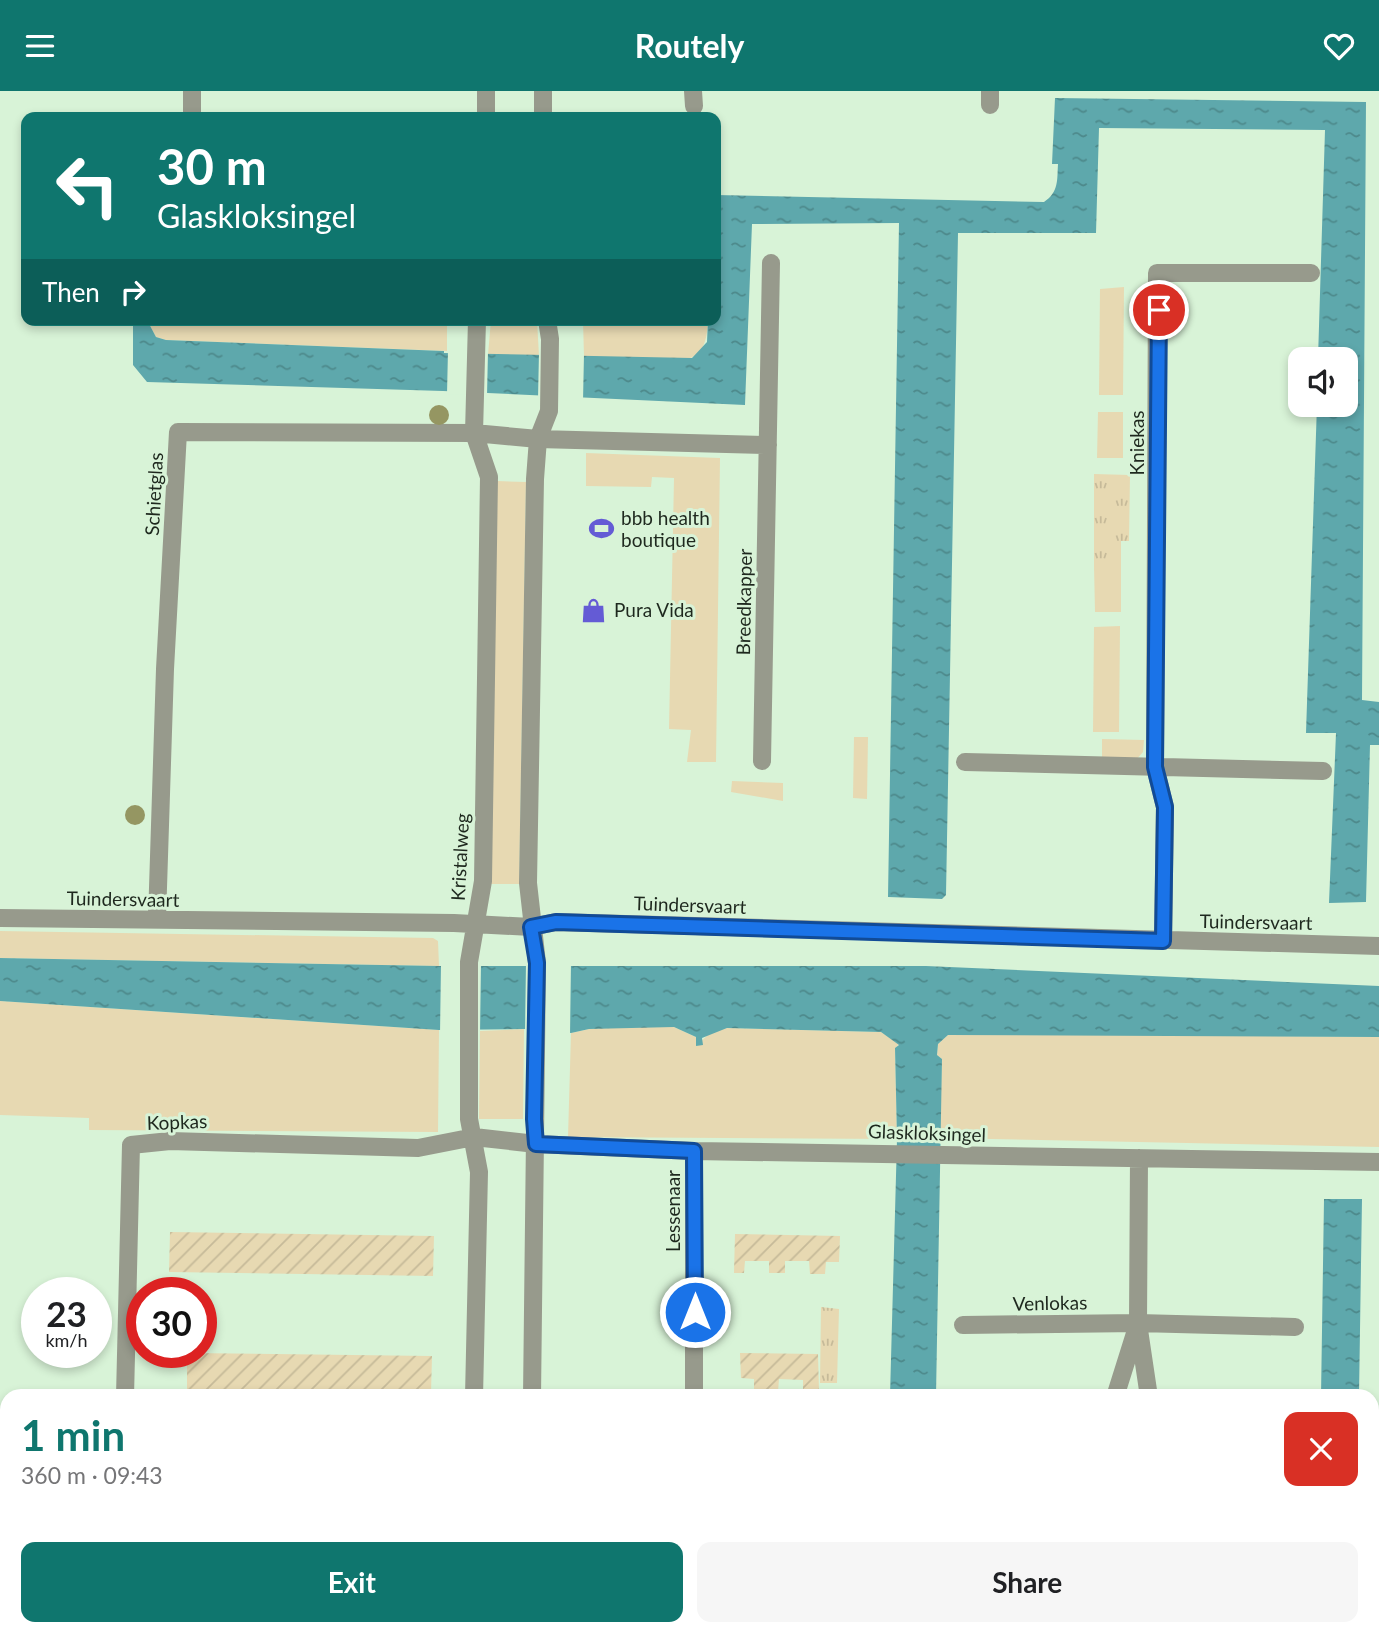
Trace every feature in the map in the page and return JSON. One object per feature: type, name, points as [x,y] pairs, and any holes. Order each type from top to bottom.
[{"type":"street","points":[[192,91],[192,112]]},
{"type":"street","points":[[486,91],[486,112]]},
{"type":"street","points":[[543,91],[543,112]]},
{"type":"street","name":"Breedkapper","points":[[762,761],[771,263]]},
{"type":"street","name":"Kniekas","points":[[1163,941],[1165,807],[1155,767],[1157,273],[1311,273]]},
{"type":"street","points":[[531,1389],[537,963],[528,883],[538,439],[549,411],[548,326]]},
{"type":"street","name":"Kristalweg","points":[[474,1389],[479,1172],[469,1119],[469,962],[483,881],[489,478],[474,433],[476,328]]},
{"type":"street","name":"Schietglas","points":[[157,919],[165,669],[178,432],[474,433],[538,439]]},
{"type":"street","points":[[538,439],[768,445]]},
{"type":"street","points":[[965,762],[1322,771]]},
{"type":"street","name":"Tuindersvaart","points":[[0,918],[531,927],[556,922],[1379,946]]},
{"type":"street","name":"Glaskloksingel","points":[[474,1137],[536,1144],[694,1151],[1379,1162]]},
{"type":"street","name":"Kopkas","points":[[125,1389],[131,1145],[170,1141],[418,1147],[474,1137]]},
{"type":"street","name":"Lessenaar","points":[[694,1151],[694,1389]]},
{"type":"street","points":[[1139,1158],[1138,1323],[1149,1389]]},
{"type":"street","points":[[1117,1389],[1138,1323]]},
{"type":"street","name":"Venlokas","points":[[963,1325],[1138,1323],[1295,1327]]},
{"type":"green space","points":[[1124,287],[1123,395],[1099,395],[1100,289]]},
{"type":"green space","points":[[150,326],[447,326],[447,351],[166,340],[156,337]]},
{"type":"green space","points":[[490,326],[537,326],[539,356],[488,355]]},
{"type":"green space","points":[[583,326],[707,326],[701,350],[685,360],[584,357]]},
{"type":"green space","points":[[1098,412],[1123,412],[1123,458],[1097,458]]},
{"type":"green space","points":[[586,453],[720,458],[716,762],[687,762],[691,730],[669,729],[674,478],[652,477],[651,487],[586,486]]},
{"type":"green space","points":[[1094,474],[1130,475],[1129,541],[1121,541],[1121,566],[1094,566]]},
{"type":"green space","points":[[497,481],[526,482],[519,884],[489,884]]},
{"type":"green space","points":[[1094,566],[1121,566],[1121,612],[1095,612]]},
{"type":"green space","points":[[1120,626],[1119,732],[1093,732],[1094,627]]},
{"type":"green space","points":[[854,737],[868,737],[867,799],[853,798]]},
{"type":"green space","points":[[1102,739],[1144,740],[1143,752],[1136,760],[1102,760]]},
{"type":"green space","points":[[732,781],[783,783],[783,801],[731,792]]},
{"type":"green space","points":[[0,931],[433,938],[438,941],[439,966],[0,958]]},
{"type":"green space","points":[[0,1001],[439,1030],[438,1132],[89,1130],[89,1118],[0,1115]]},
{"type":"green space","points":[[634,1026],[674,1027],[696,1037],[696,1046],[710,1033],[727,1028],[881,1032],[899,1044],[895,1049],[897,1139],[568,1137],[571,1033]]},
{"type":"green space","points":[[524,1029],[523,1119],[479,1119],[480,1031]]},
{"type":"green space","points":[[948,1035],[1379,1037],[1379,1147],[939,1138],[942,1059],[937,1055],[938,1044]]},
{"type":"green space","points":[[170,1232],[434,1236],[433,1276],[169,1272]]},
{"type":"green space","points":[[735,1234],[840,1236],[839,1262],[826,1262],[825,1274],[810,1274],[809,1261],[785,1261],[785,1273],[769,1273],[769,1261],[745,1261],[744,1273],[734,1273]]},
{"type":"green space","points":[[821,1307],[839,1309],[837,1383],[820,1383]]},
{"type":"green space","points":[[217,1353],[432,1356],[431,1389],[187,1389],[187,1368],[217,1368]]},
{"type":"green space","points":[[740,1353],[818,1354],[819,1389],[803,1389],[803,1380],[779,1379],[778,1389],[754,1389],[754,1379],[741,1378]]},
{"type":"water","points":[[1055,98],[1366,102],[1362,700],[1379,702],[1379,745],[1370,745],[1366,902],[1329,903],[1336,733],[1306,733],[1317,417],[1358,417],[1358,347],[1318,347],[1325,130],[1099,128],[1096,233],[958,233],[946,895],[942,899],[888,897],[899,223],[752,224],[745,405],[443,391],[147,382],[133,365],[133,326],[150,326],[156,337],[166,340],[444,353],[692,358],[707,342],[708,326],[721,326],[721,195],[1044,202],[1055,190],[1058,164],[1052,164]]},
{"type":"water","points":[[0,958],[439,966],[926,966],[1379,986],[1379,1037],[948,1035],[938,1044],[937,1055],[942,1059],[936,1389],[890,1389],[897,1139],[895,1048],[899,1045],[881,1032],[727,1028],[702,1038],[703,1045],[696,1046],[696,1037],[674,1027],[589,1029],[571,1033],[524,1029],[439,1030],[0,1001]]},
{"type":"water","points":[[1324,1199],[1362,1199],[1359,1389],[1321,1389]]},
{"type":"pier","points":[[448,350],[488,351],[487,396],[447,394]]},
{"type":"pier","points":[[539,352],[584,354],[583,401],[538,399]]},
{"type":"pier","points":[[441,963],[481,963],[480,1034],[440,1034]]},
{"type":"pier","points":[[526,963],[571,963],[570,1036],[525,1033]]},
{"type":"place","name":"bbb health boutique","points":[[601,529]]},
{"type":"place","name":"Pura Vida","points":[[594,610]]},
{"type":"route","points":[[695,1312],[694,1151],[536,1144],[534,1119],[537,963],[531,927],[556,922],[1163,941],[1165,807],[1155,767],[1159,310]]}]
